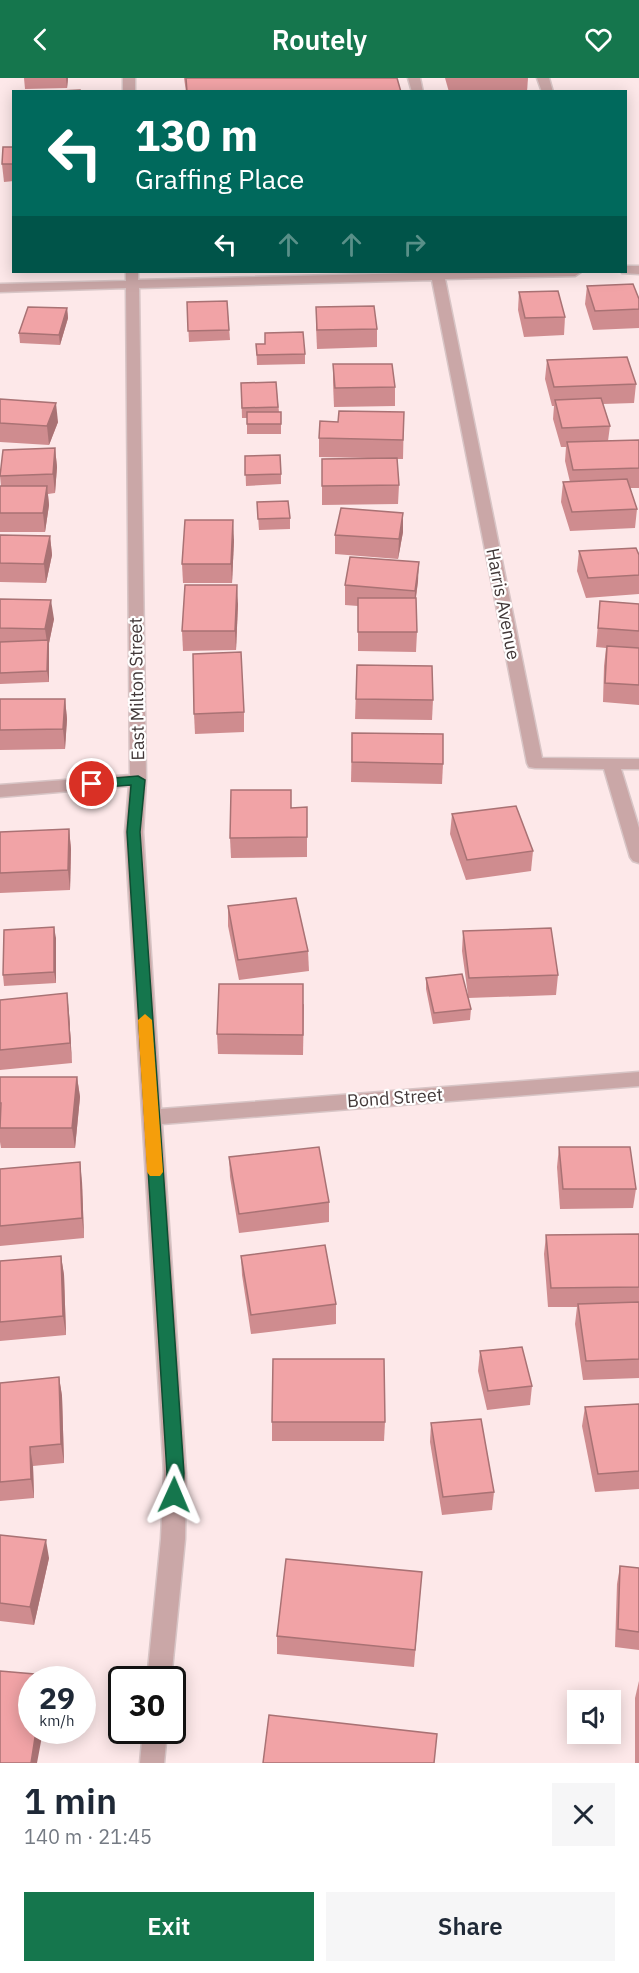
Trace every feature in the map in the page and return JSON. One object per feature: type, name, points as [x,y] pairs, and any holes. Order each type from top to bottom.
[{"type":"street","points":[[0,288],[132,278],[541,273]]},
{"type":"street","name":"Harris Avenue","points":[[438,276],[535,763],[611,764]]},
{"type":"street","name":"East Milton Street","points":[[132,278],[138,780],[134,832],[176,1473],[160,1666]]},
{"type":"street","points":[[639,764],[611,764],[639,857]]},
{"type":"street","points":[[0,791],[138,780]]},
{"type":"street","name":"Bond Street","points":[[151,1117],[639,1079]]},
{"type":"street","points":[[152,1763],[154,1744]]},
{"type":"building","points":[[186,78],[397,78],[400,90],[187,90]]},
{"type":"building","points":[[3,147],[12,147],[12,164],[2,164]]},
{"type":"building","points":[[633,284],[639,299],[639,309],[595,311],[587,286]]},
{"type":"building","points":[[558,291],[565,317],[525,318],[519,292]]},
{"type":"building","points":[[227,301],[229,330],[188,331],[187,302]]},
{"type":"building","points":[[374,306],[377,329],[317,330],[316,307]]},
{"type":"building","points":[[28,307],[67,308],[59,335],[19,333]]},
{"type":"building","points":[[303,332],[305,354],[257,355],[256,344],[265,344],[265,333]]},
{"type":"building","points":[[627,357],[636,384],[554,387],[547,360]]},
{"type":"building","points":[[333,364],[392,364],[395,387],[335,388]]},
{"type":"building","points":[[276,382],[278,407],[242,408],[241,383]]},
{"type":"building","points":[[601,398],[610,426],[562,428],[555,400]]},
{"type":"building","points":[[0,399],[56,403],[47,426],[0,423]]},
{"type":"building","points":[[339,411],[404,412],[403,440],[319,438],[320,421],[338,422]]},
{"type":"building","points":[[247,412],[281,412],[281,424],[247,424]]},
{"type":"building","points":[[639,440],[639,468],[573,470],[567,442]]},
{"type":"building","points":[[55,448],[53,474],[0,476],[3,450]]},
{"type":"building","points":[[280,455],[281,474],[245,475],[245,456]]},
{"type":"building","points":[[397,458],[399,485],[322,486],[322,459]]},
{"type":"building","points":[[627,479],[637,509],[572,512],[563,482]]},
{"type":"building","points":[[0,486],[47,486],[43,513],[0,513]]},
{"type":"building","points":[[288,501],[290,518],[258,519],[257,502]]},
{"type":"building","points":[[341,508],[403,513],[399,539],[335,535]]},
{"type":"building","points":[[185,520],[233,520],[231,564],[182,564]]},
{"type":"building","points":[[0,535],[50,536],[44,564],[0,563]]},
{"type":"building","points":[[636,548],[639,555],[639,575],[588,578],[579,551]]},
{"type":"building","points":[[350,557],[419,562],[415,591],[345,585]]},
{"type":"building","points":[[185,585],[237,585],[235,631],[182,631]]},
{"type":"building","points":[[358,598],[416,598],[417,632],[358,632]]},
{"type":"building","points":[[0,599],[51,600],[45,629],[0,628]]},
{"type":"building","points":[[600,601],[639,604],[639,631],[598,628]]},
{"type":"building","points":[[48,640],[47,671],[0,673],[0,642]]},
{"type":"building","points":[[607,646],[639,648],[639,685],[605,683]]},
{"type":"building","points":[[241,652],[244,712],[194,714],[193,654]]},
{"type":"building","points":[[357,665],[432,666],[433,700],[356,699]]},
{"type":"building","points":[[0,699],[65,699],[63,729],[0,730]]},
{"type":"building","points":[[352,733],[443,734],[443,764],[352,762]]},
{"type":"building","points":[[231,790],[291,790],[291,808],[307,807],[307,837],[230,838]]},
{"type":"building","points":[[516,806],[533,851],[467,860],[452,814]]},
{"type":"building","points":[[69,829],[68,870],[0,873],[0,832]]},
{"type":"building","points":[[296,898],[308,951],[238,960],[228,906]]},
{"type":"building","points":[[54,927],[54,972],[3,975],[4,930]]},
{"type":"building","points":[[551,928],[558,975],[469,978],[463,931]]},
{"type":"building","points":[[462,974],[471,1009],[434,1013],[426,978]]},
{"type":"building","points":[[219,984],[303,984],[303,1035],[217,1034]]},
{"type":"building","points":[[67,993],[70,1043],[0,1050],[0,1000]]},
{"type":"building","points":[[0,1077],[77,1077],[72,1128],[0,1128]]},
{"type":"building","points":[[319,1147],[329,1202],[239,1214],[229,1157]]},
{"type":"building","points":[[559,1147],[630,1147],[636,1189],[563,1189]]},
{"type":"building","points":[[80,1162],[82,1218],[0,1226],[0,1169]]},
{"type":"building","points":[[639,1234],[639,1287],[551,1288],[546,1235]]},
{"type":"building","points":[[325,1245],[336,1304],[251,1315],[241,1256]]},
{"type":"building","points":[[61,1256],[63,1316],[0,1322],[0,1261]]},
{"type":"building","points":[[639,1302],[639,1359],[586,1361],[578,1304]]},
{"type":"building","points":[[522,1347],[532,1386],[488,1391],[480,1351]]},
{"type":"building","points":[[273,1359],[384,1359],[385,1422],[272,1422]]},
{"type":"building","points":[[59,1377],[61,1444],[30,1447],[31,1479],[0,1482],[0,1383]]},
{"type":"building","points":[[639,1404],[639,1471],[598,1474],[585,1407]]},
{"type":"building","points":[[481,1419],[494,1492],[443,1497],[431,1423]]},
{"type":"building","points":[[0,1535],[46,1540],[30,1607],[0,1603]]},
{"type":"building","points":[[286,1559],[422,1572],[415,1650],[277,1636]]},
{"type":"building","points":[[620,1566],[639,1568],[639,1632],[618,1629]]},
{"type":"building","points":[[0,1671],[18,1673],[18,1744],[34,1744],[31,1763],[0,1763]]},
{"type":"building","points":[[269,1715],[437,1734],[434,1763],[263,1763]]},
{"type":"slow traffic","points":[[145,1020],[155,1172]]},
{"type":"route","points":[[92,784],[138,780],[134,832],[176,1473],[174,1495]]}]
